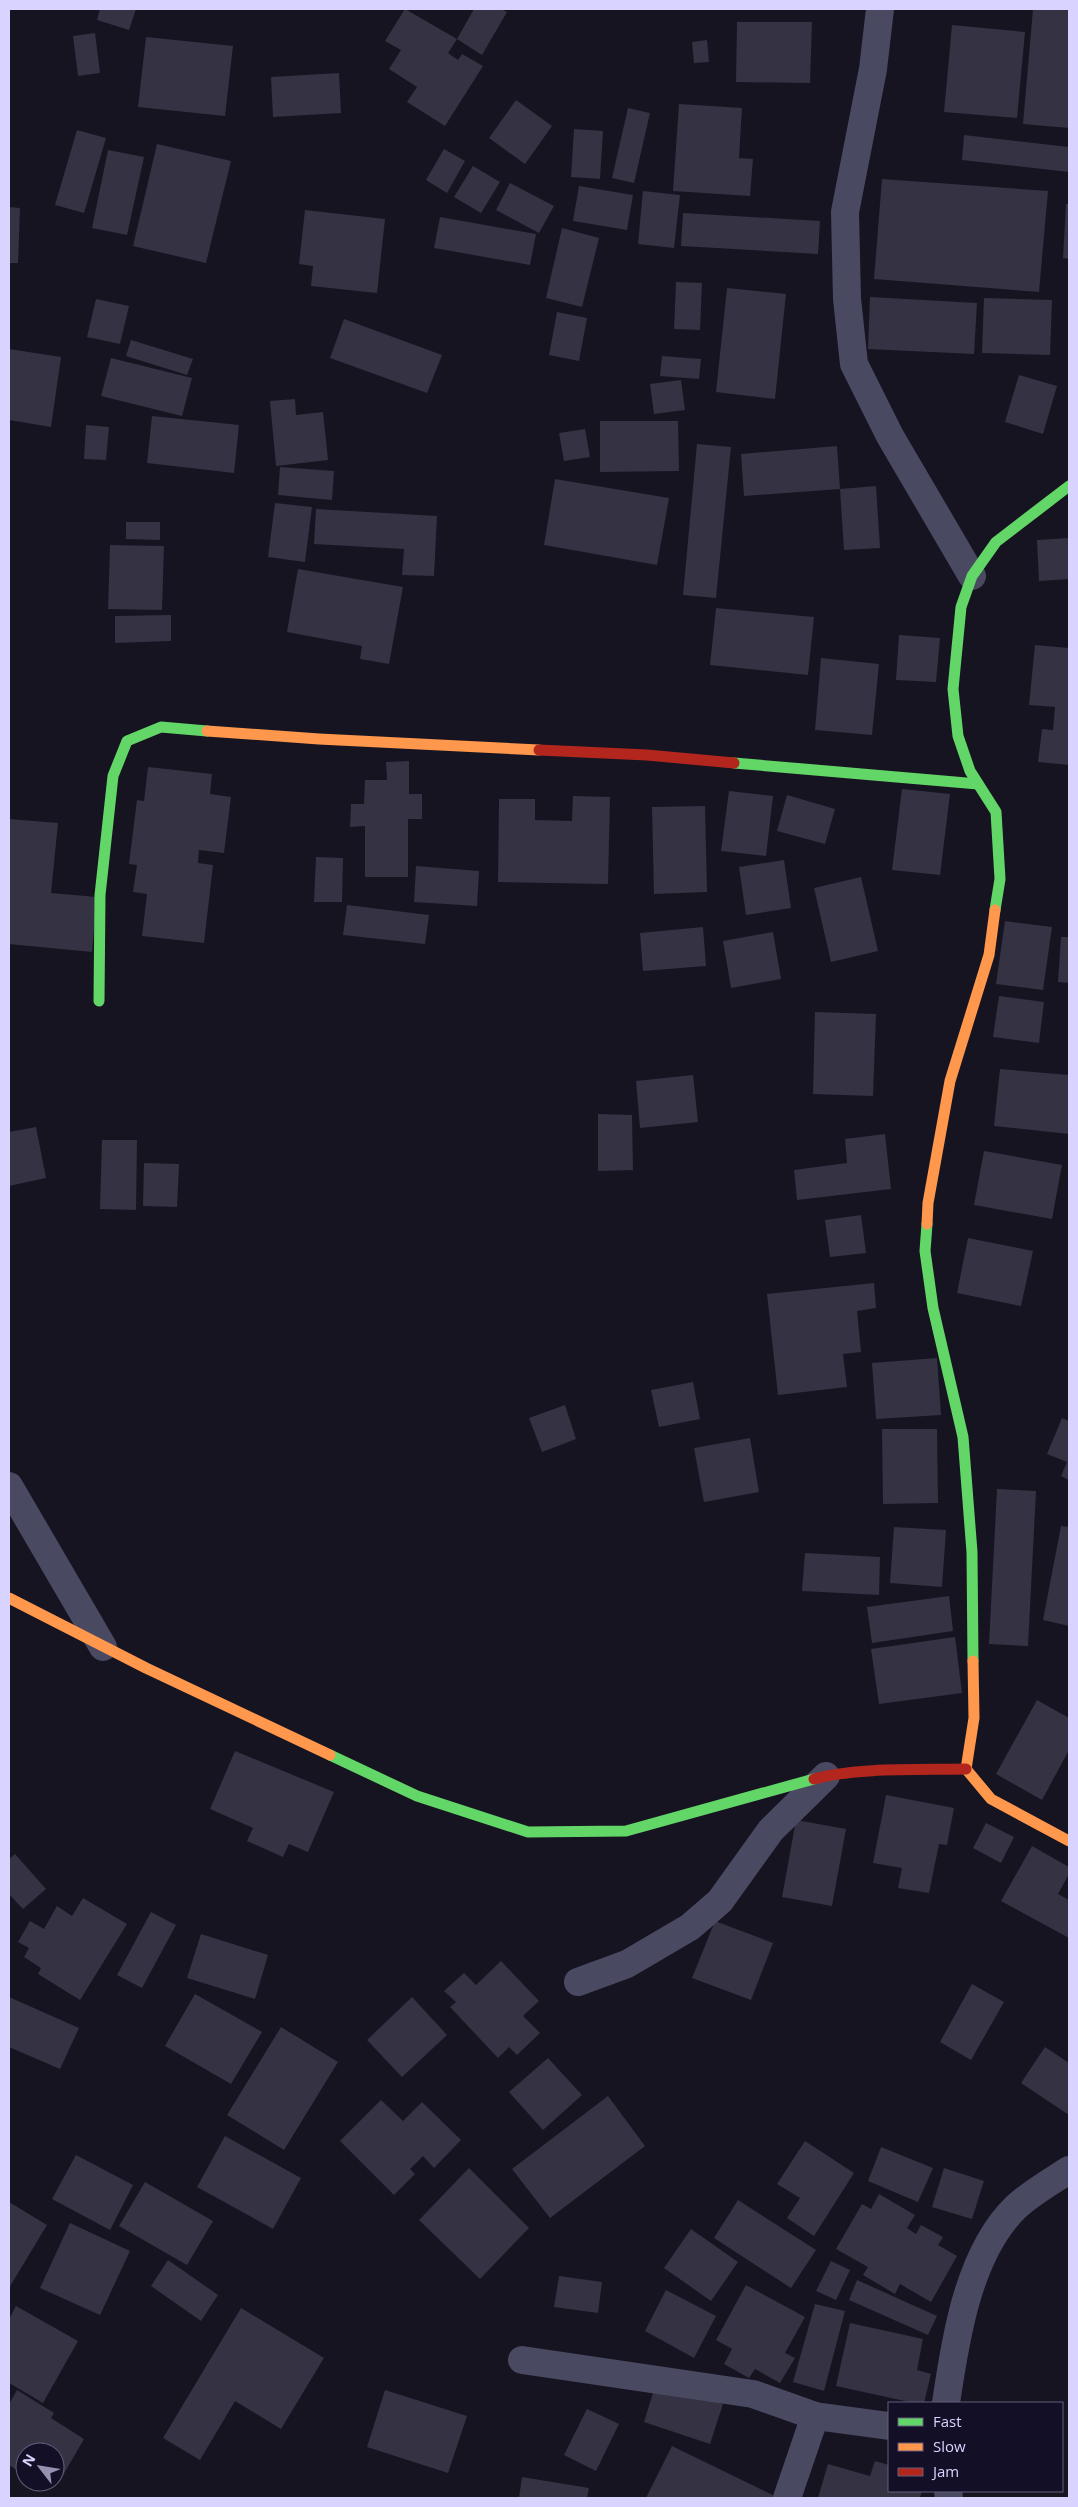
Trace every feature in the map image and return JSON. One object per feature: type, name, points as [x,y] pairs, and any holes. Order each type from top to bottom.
[{"type":"street","points":[[880,9],[873,69],[845,212],[847,299],[854,364],[890,436],[972,576]]},
{"type":"street","points":[[1069,486],[996,542],[972,576],[961,607],[953,689],[958,736],[970,771],[996,812],[1000,879],[989,955],[950,1081],[928,1202],[925,1251],[933,1308],[962,1438],[972,1543],[974,1718],[966,1769],[991,1799],[1021,1817],[1069,1841]]},
{"type":"street","points":[[99,1001],[100,895],[113,776],[127,741],[161,727],[319,739],[648,754],[978,784]]},
{"type":"street","points":[[9,1486],[103,1647]]},
{"type":"street","points":[[9,1598],[103,1647],[417,1796],[528,1832],[626,1831],[826,1776],[892,1771],[966,1769]]},
{"type":"street","points":[[578,1982],[627,1964],[690,1927],[720,1901],[771,1830],[826,1776]]},
{"type":"street","points":[[946,2402],[951,2367],[972,2282],[990,2240],[1016,2207],[1069,2170]]},
{"type":"street","points":[[522,2360],[753,2394],[815,2416],[888,2426]]},
{"type":"street","points":[[787,2498],[815,2416]]},
{"type":"building","points":[[100,9],[136,9],[129,30],[97,20]]},
{"type":"building","points":[[405,9],[457,39],[448,53],[458,60],[462,54],[483,66],[445,126],[407,102],[417,87],[389,69],[401,50],[385,41]]},
{"type":"building","points":[[474,9],[501,9],[507,12],[482,55],[457,39]]},
{"type":"building","points":[[1033,9],[1069,9],[1069,128],[1023,124]]},
{"type":"building","points":[[737,22],[812,22],[810,83],[736,82]]},
{"type":"building","points":[[952,25],[1025,32],[1017,118],[944,112]]},
{"type":"building","points":[[95,33],[100,73],[78,76],[73,36]]},
{"type":"building","points":[[146,37],[233,46],[225,116],[138,107]]},
{"type":"building","points":[[707,40],[709,62],[694,63],[692,42]]},
{"type":"building","points":[[339,73],[341,113],[273,117],[271,77]]},
{"type":"building","points":[[516,100],[552,126],[525,164],[489,138]]},
{"type":"building","points":[[679,104],[742,108],[739,158],[753,159],[750,196],[673,191]]},
{"type":"building","points":[[628,108],[650,113],[634,183],[612,178]]},
{"type":"building","points":[[574,129],[603,131],[600,179],[571,177]]},
{"type":"building","points":[[77,130],[106,138],[84,213],[55,205]]},
{"type":"building","points":[[964,135],[1069,147],[1069,172],[962,160]]},
{"type":"building","points":[[157,144],[231,161],[206,263],[133,246]]},
{"type":"building","points":[[444,149],[465,161],[447,193],[426,180]]},
{"type":"building","points":[[108,150],[144,157],[127,235],[92,228]]},
{"type":"building","points":[[473,166],[500,182],[481,213],[454,197]]},
{"type":"building","points":[[882,179],[1048,191],[1039,292],[874,279]]},
{"type":"building","points":[[510,183],[554,206],[539,233],[496,210]]},
{"type":"building","points":[[579,186],[633,195],[627,230],[573,221]]},
{"type":"building","points":[[643,191],[680,195],[674,248],[638,244]]},
{"type":"building","points":[[1066,204],[1069,204],[1069,259],[1063,258]]},
{"type":"building","points":[[9,207],[20,208],[18,263],[9,263]]},
{"type":"building","points":[[305,210],[385,219],[377,293],[311,286],[313,266],[299,264]]},
{"type":"building","points":[[683,213],[820,221],[818,254],[681,246]]},
{"type":"building","points":[[440,217],[536,234],[530,265],[434,248]]},
{"type":"building","points":[[562,228],[599,238],[582,307],[546,298]]},
{"type":"building","points":[[676,282],[702,283],[700,330],[674,329]]},
{"type":"building","points":[[727,288],[786,294],[775,399],[716,392]]},
{"type":"building","points":[[870,297],[977,303],[974,354],[868,349]]},
{"type":"building","points":[[984,298],[1052,300],[1050,355],[982,353]]},
{"type":"building","points":[[96,299],[129,306],[120,344],[87,337]]},
{"type":"building","points":[[557,312],[587,318],[579,361],[549,355]]},
{"type":"building","points":[[344,319],[442,355],[427,393],[330,358]]},
{"type":"building","points":[[131,340],[193,359],[187,375],[126,356]]},
{"type":"building","points":[[9,349],[61,357],[51,427],[9,420]]},
{"type":"building","points":[[662,356],[701,359],[699,379],[660,376]]},
{"type":"building","points":[[111,358],[192,378],[182,416],[101,396]]},
{"type":"building","points":[[1019,375],[1057,386],[1043,434],[1005,422]]},
{"type":"building","points":[[681,380],[685,410],[654,414],[650,384]]},
{"type":"building","points":[[295,399],[296,415],[323,412],[328,460],[276,466],[270,401]]},
{"type":"building","points":[[152,416],[239,425],[234,473],[147,463]]},
{"type":"building","points":[[600,421],[678,421],[679,471],[600,472]]},
{"type":"building","points":[[86,425],[109,427],[106,460],[84,459]]},
{"type":"building","points":[[585,429],[590,457],[564,461],[559,433]]},
{"type":"building","points":[[697,444],[731,447],[716,598],[683,595]]},
{"type":"building","points":[[837,446],[840,489],[744,496],[741,454]]},
{"type":"building","points":[[280,467],[334,471],[332,500],[278,495]]},
{"type":"building","points":[[555,479],[669,498],[657,565],[544,545]]},
{"type":"building","points":[[876,486],[880,548],[844,550],[840,489]]},
{"type":"building","points":[[275,503],[312,507],[305,562],[268,557]]},
{"type":"building","points":[[316,509],[437,516],[434,576],[402,575],[404,549],[314,544]]},
{"type":"building","points":[[126,522],[160,522],[160,540],[126,539]]},
{"type":"building","points":[[1069,538],[1069,579],[1039,581],[1037,540]]},
{"type":"building","points":[[110,545],[164,546],[162,610],[108,609]]},
{"type":"building","points":[[298,569],[403,587],[389,664],[360,659],[362,646],[287,632]]},
{"type":"building","points":[[716,608],[814,617],[808,675],[710,665]]},
{"type":"building","points":[[171,615],[171,641],[115,643],[115,616]]},
{"type":"building","points":[[899,635],[940,638],[936,682],[896,680]]},
{"type":"building","points":[[1035,645],[1069,648],[1069,765],[1038,762],[1042,729],[1053,730],[1055,707],[1029,705]]},
{"type":"building","points":[[821,658],[879,664],[872,735],[815,730]]},
{"type":"building","points":[[409,761],[409,794],[422,794],[422,819],[408,819],[408,877],[365,877],[365,826],[350,827],[351,804],[364,804],[365,780],[387,780],[386,762]]},
{"type":"building","points":[[148,767],[212,774],[210,794],[231,797],[224,853],[199,850],[198,863],[213,865],[204,943],[142,936],[147,894],[133,892],[137,865],[129,864],[137,800],[144,801]]},
{"type":"building","points":[[902,789],[950,794],[940,875],[892,870]]},
{"type":"building","points":[[729,791],[773,796],[766,856],[721,851]]},
{"type":"building","points":[[787,795],[835,809],[825,844],[777,831]]},
{"type":"building","points":[[573,796],[610,797],[608,884],[498,882],[499,799],[535,799],[535,820],[572,821]]},
{"type":"building","points":[[705,806],[707,892],[654,894],[652,807]]},
{"type":"building","points":[[9,819],[58,823],[51,893],[97,897],[92,952],[9,944]]},
{"type":"building","points":[[316,857],[343,858],[342,902],[314,902]]},
{"type":"building","points":[[784,860],[791,908],[746,915],[739,867]]},
{"type":"building","points":[[416,866],[479,871],[477,906],[414,902]]},
{"type":"building","points":[[861,877],[878,951],[831,962],[814,888]]},
{"type":"building","points":[[347,905],[429,915],[425,944],[343,935]]},
{"type":"building","points":[[1005,921],[1052,927],[1043,990],[996,984]]},
{"type":"building","points":[[703,927],[706,966],[643,971],[640,933]]},
{"type":"building","points":[[773,932],[781,979],[731,988],[723,941]]},
{"type":"building","points":[[1061,937],[1069,937],[1069,983],[1058,982]]},
{"type":"building","points":[[999,996],[1044,1002],[1039,1043],[993,1037]]},
{"type":"building","points":[[815,1012],[876,1014],[873,1096],[813,1094]]},
{"type":"building","points":[[1000,1069],[1069,1075],[1069,1134],[994,1126]]},
{"type":"building","points":[[693,1075],[698,1122],[640,1128],[636,1081]]},
{"type":"building","points":[[598,1114],[632,1115],[633,1170],[598,1171]]},
{"type":"building","points":[[36,1127],[46,1178],[9,1186],[9,1132]]},
{"type":"building","points":[[885,1134],[891,1189],[797,1200],[794,1170],[847,1163],[845,1139]]},
{"type":"building","points":[[102,1140],[137,1140],[136,1210],[100,1209]]},
{"type":"building","points":[[984,1151],[1062,1165],[1052,1219],[974,1205]]},
{"type":"building","points":[[144,1163],[179,1164],[177,1207],[143,1206]]},
{"type":"building","points":[[861,1215],[866,1253],[830,1257],[825,1220]]},
{"type":"building","points":[[968,1238],[1033,1251],[1021,1306],[957,1293]]},
{"type":"building","points":[[874,1283],[876,1308],[857,1311],[861,1352],[843,1354],[847,1387],[778,1395],[767,1294]]},
{"type":"building","points":[[937,1358],[941,1415],[876,1419],[872,1363]]},
{"type":"building","points":[[693,1382],[700,1419],[659,1427],[651,1390]]},
{"type":"building","points":[[565,1405],[576,1439],[542,1452],[529,1418]]},
{"type":"building","points":[[1062,1418],[1069,1421],[1069,1480],[1061,1476],[1067,1462],[1047,1454]]},
{"type":"building","points":[[882,1429],[937,1429],[938,1503],[883,1504]]},
{"type":"building","points":[[750,1438],[759,1492],[704,1502],[694,1448]]},
{"type":"building","points":[[997,1489],[1036,1491],[1028,1646],[989,1644]]},
{"type":"building","points":[[1061,1526],[1069,1527],[1069,1626],[1043,1620]]},
{"type":"building","points":[[894,1527],[946,1530],[942,1587],[890,1583]]},
{"type":"building","points":[[805,1553],[880,1557],[879,1595],[802,1591]]},
{"type":"building","points":[[949,1596],[953,1631],[872,1643],[867,1607]]},
{"type":"building","points":[[955,1637],[962,1693],[879,1704],[871,1649]]},
{"type":"building","points":[[1037,1700],[1069,1718],[1069,1750],[1042,1800],[996,1774]]},
{"type":"building","points":[[235,1751],[334,1792],[308,1852],[289,1844],[283,1857],[247,1841],[253,1828],[210,1809]]},
{"type":"building","points":[[886,1795],[954,1808],[947,1845],[939,1844],[929,1893],[898,1888],[902,1868],[873,1863]]},
{"type":"building","points":[[796,1820],[846,1829],[832,1906],[782,1897]]},
{"type":"building","points":[[986,1823],[1014,1837],[1001,1863],[973,1848]]},
{"type":"building","points":[[1032,1846],[1069,1867],[1069,1874],[1058,1894],[1069,1900],[1069,1938],[1001,1901]]},
{"type":"building","points":[[15,1854],[46,1889],[23,1909],[9,1894],[9,1859]]},
{"type":"building","points":[[83,1898],[127,1924],[80,2000],[38,1974],[41,1968],[24,1957],[29,1948],[18,1942],[30,1921],[44,1929],[57,1906],[72,1916]]},
{"type":"building","points":[[151,1912],[176,1925],[142,1988],[117,1975]]},
{"type":"building","points":[[715,1921],[773,1943],[751,2000],[692,1978]]},
{"type":"building","points":[[201,1934],[268,1955],[255,1999],[187,1978]]},
{"type":"building","points":[[501,1961],[539,2001],[523,2016],[540,2033],[517,2055],[509,2047],[498,2058],[450,2007],[456,2002],[444,1991],[464,1973],[476,1985]]},
{"type":"building","points":[[972,1984],[1004,2002],[971,2060],[940,2042]]},
{"type":"building","points":[[195,1994],[262,2032],[231,2084],[165,2046]]},
{"type":"building","points":[[9,1997],[79,2028],[60,2069],[9,2047]]},
{"type":"building","points":[[412,1997],[447,2035],[402,2077],[367,2040]]},
{"type":"building","points":[[281,2027],[338,2062],[284,2150],[227,2115]]},
{"type":"building","points":[[1045,2047],[1069,2063],[1069,2115],[1021,2083]]},
{"type":"building","points":[[548,2058],[582,2095],[543,2130],[509,2092]]},
{"type":"building","points":[[608,2096],[645,2146],[550,2218],[512,2169]]},
{"type":"building","points":[[381,2100],[403,2121],[422,2102],[461,2140],[434,2168],[423,2156],[410,2169],[415,2174],[394,2195],[340,2141]]},
{"type":"building","points":[[225,2136],[301,2178],[273,2229],[197,2187]]},
{"type":"building","points":[[805,2141],[854,2173],[814,2236],[787,2218],[800,2198],[777,2184]]},
{"type":"building","points":[[881,2147],[933,2168],[918,2202],[868,2181]]},
{"type":"building","points":[[76,2155],[133,2185],[110,2230],[52,2199]]},
{"type":"building","points":[[469,2168],[529,2228],[480,2279],[419,2220]]},
{"type":"building","points":[[944,2168],[984,2181],[972,2219],[932,2207]]},
{"type":"building","points":[[145,2182],[213,2221],[187,2265],[119,2226]]},
{"type":"building","points":[[879,2194],[915,2215],[907,2228],[916,2234],[921,2225],[943,2237],[938,2245],[957,2256],[931,2302],[900,2284],[895,2294],[863,2275],[868,2267],[836,2249],[862,2204],[871,2209]]},
{"type":"building","points":[[738,2200],[816,2250],[791,2288],[714,2238]]},
{"type":"building","points":[[9,2202],[47,2225],[9,2288]]},
{"type":"building","points":[[70,2223],[130,2251],[100,2315],[40,2288]]},
{"type":"building","points":[[691,2229],[738,2262],[711,2301],[664,2268]]},
{"type":"building","points":[[168,2260],[218,2295],[201,2321],[151,2286]]},
{"type":"building","points":[[831,2261],[850,2270],[836,2300],[816,2291]]},
{"type":"building","points":[[559,2276],[602,2282],[598,2313],[554,2307]]},
{"type":"building","points":[[857,2280],[937,2316],[928,2335],[849,2300]]},
{"type":"building","points":[[746,2285],[805,2317],[785,2353],[795,2358],[780,2383],[755,2369],[749,2378],[724,2364],[732,2349],[716,2340]]},
{"type":"building","points":[[666,2290],[716,2316],[694,2358],[645,2331]]},
{"type":"building","points":[[815,2304],[845,2311],[824,2391],[793,2382]]},
{"type":"building","points":[[16,2306],[78,2341],[43,2403],[9,2383],[9,2319]]},
{"type":"building","points":[[241,2308],[324,2358],[281,2429],[235,2401],[200,2460],[163,2438]]},
{"type":"building","points":[[850,2323],[923,2339],[917,2370],[931,2374],[924,2402],[909,2402],[836,2386]]},
{"type":"building","points":[[656,2383],[723,2404],[710,2444],[644,2422]]},
{"type":"building","points":[[17,2390],[54,2413],[51,2418],[84,2439],[65,2472],[65,2442],[15,2442],[15,2469],[9,2465],[9,2404]]},
{"type":"building","points":[[385,2390],[467,2416],[448,2473],[367,2447]]},
{"type":"building","points":[[587,2409],[619,2424],[596,2471],[564,2455]]},
{"type":"building","points":[[672,2446],[779,2498],[646,2498]]},
{"type":"building","points":[[875,2461],[888,2465],[888,2492],[922,2492],[920,2498],[818,2498],[828,2464],[870,2476]]},
{"type":"building","points":[[522,2477],[589,2488],[587,2498],[519,2498]]},
{"type":"traffic: fast","points":[[995,910],[1000,879],[996,812],[970,771],[958,736],[953,689],[961,607],[972,576],[996,542],[1069,486]]},
{"type":"traffic: fast","points":[[99,1001],[100,895],[113,776],[127,741],[161,727],[207,731]]},
{"type":"traffic: fast","points":[[734,763],[978,784]]},
{"type":"traffic: fast","points":[[927,1224],[925,1251],[933,1308],[963,1437],[972,1552],[973,1661]]},
{"type":"traffic: fast","points":[[330,1755],[417,1796],[528,1832],[626,1831],[814,1779]]},
{"type":"traffic: slow","points":[[207,731],[319,739],[539,750]]},
{"type":"traffic: slow","points":[[927,1224],[928,1203],[950,1081],[989,955],[995,910]]},
{"type":"traffic: slow","points":[[9,1598],[146,1668],[330,1755]]},
{"type":"traffic: slow","points":[[973,1661],[974,1718],[966,1769],[991,1799],[1069,1841]]},
{"type":"traffic: jam","points":[[539,750],[647,755],[734,763]]},
{"type":"traffic: jam","points":[[814,1779],[831,1775],[869,1771],[966,1769]]}]
